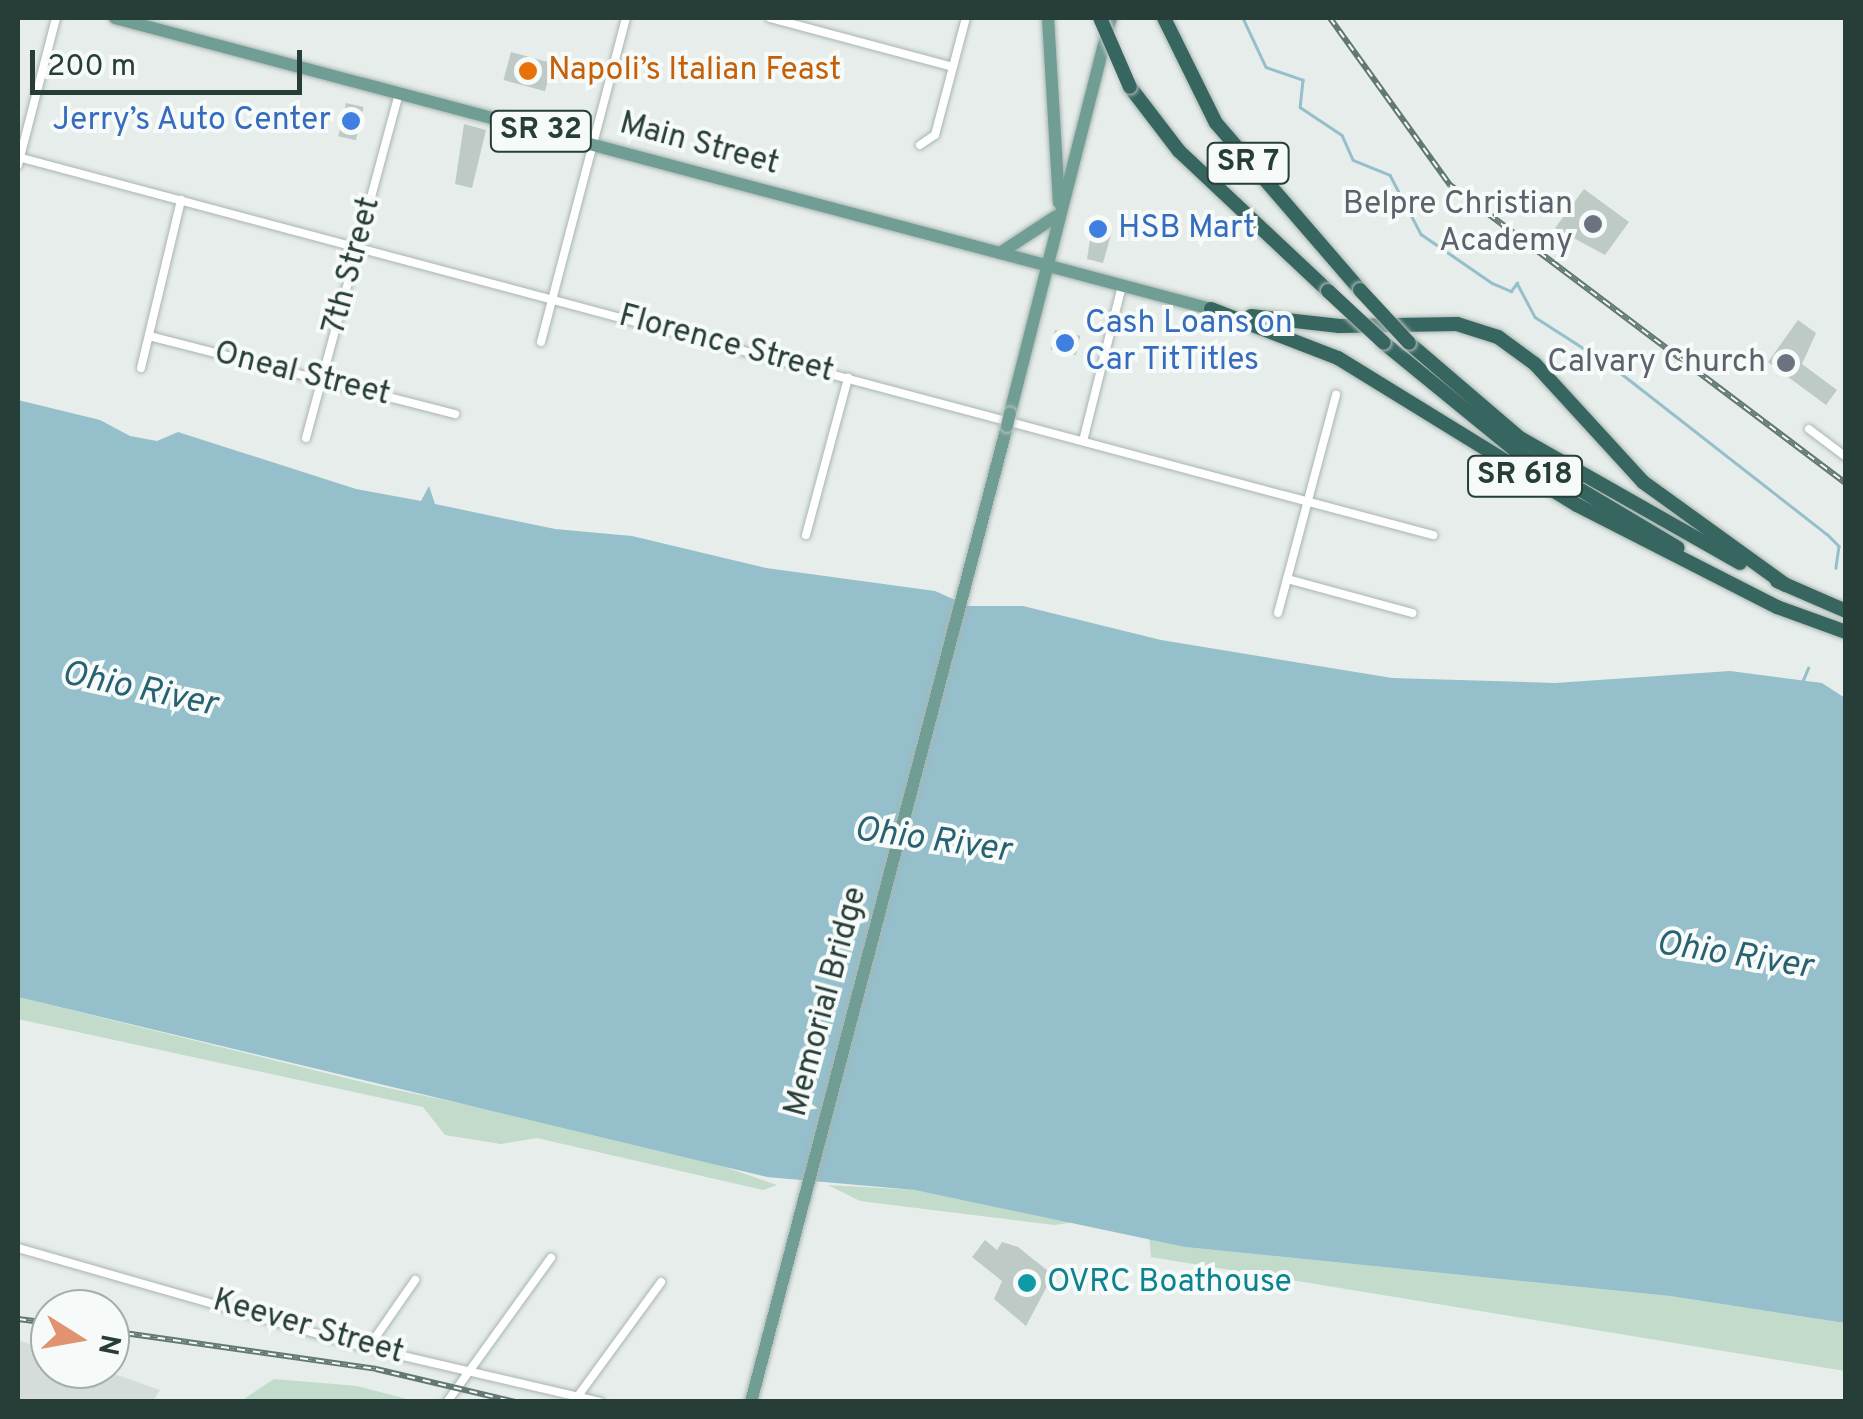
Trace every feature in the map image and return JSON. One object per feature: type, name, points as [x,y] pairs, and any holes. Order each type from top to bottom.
[{"type":"highway","name":"SR 7","points":[[1100,18],[1130,87],[1179,152],[1384,343],[1542,469],[1707,563],[1846,630]]},
{"type":"highway","name":"SR 7","points":[[1164,18],[1216,124],[1360,290],[1450,381],[1581,477],[1846,611]]},
{"type":"highway","name":"SR 618","points":[[1211,308],[1322,325],[1457,324],[1498,337],[1545,374],[1654,491],[1786,584]]},
{"type":"highway","name":"SR 618","points":[[1211,308],[1338,358],[1577,506],[1777,607],[1846,630]]},
{"type":"main road","name":"Main Street","points":[[116,18],[1211,308]]},
{"type":"main road","points":[[1048,18],[1057,210]]},
{"type":"main road","points":[[999,254],[1057,210],[1111,18]]},
{"type":"main road","name":"Memorial Bridge","points":[[751,1402],[1010,413],[1057,210]]},
{"type":"street","points":[[18,160],[56,18]]},
{"type":"street","points":[[541,342],[626,18]]},
{"type":"street","points":[[770,18],[953,67]]},
{"type":"street","points":[[920,145],[935,135],[966,18]]},
{"type":"street","name":"7th Street","points":[[306,438],[399,94]]},
{"type":"street","name":"Florence Street","points":[[18,160],[552,298],[1433,535]]},
{"type":"street","points":[[141,368],[181,200]]},
{"type":"street","points":[[1083,441],[1122,286]]},
{"type":"street","name":"Oneal Street","points":[[149,336],[456,414]]},
{"type":"street","points":[[806,535],[848,378]]},
{"type":"street","points":[[1278,613],[1336,396]]},
{"type":"street","points":[[1808,430],[1846,457]]},
{"type":"street","points":[[1287,579],[1412,613]]},
{"type":"street","name":"Keever Street","points":[[18,1248],[368,1348],[600,1402]]},
{"type":"street","points":[[447,1402],[551,1258]]},
{"type":"street","points":[[368,1348],[415,1280]]},
{"type":"street","points":[[578,1396],[661,1282]]},
{"type":"shaded area","points":[[18,1340],[30,1344],[30,1389],[130,1389],[130,1380],[160,1390],[153,1401],[18,1401]]},
{"type":"green space","points":[[18,997],[374,1085],[670,1148],[777,1185],[763,1190],[537,1138],[501,1144],[445,1135],[423,1107],[18,1019]]},
{"type":"green space","points":[[828,1185],[915,1190],[1083,1221],[1054,1225],[860,1201]]},
{"type":"green space","points":[[1149,1234],[1185,1247],[1670,1296],[1845,1323],[1845,1371],[1151,1257]]},
{"type":"green space","points":[[274,1379],[357,1386],[414,1401],[241,1401]]},
{"type":"water","name":"Ohio River","points":[[18,400],[100,420],[130,436],[157,441],[178,432],[356,489],[421,501],[429,486],[435,504],[555,529],[632,536],[766,568],[935,591],[969,606],[1023,606],[1161,640],[1392,678],[1555,683],[1730,671],[1822,683],[1845,698],[1845,1323],[1670,1296],[1185,1247],[915,1190],[767,1177],[18,997]]},
{"type":"building","name":"Napoli’s Italian Feast","points":[[511,52],[553,63],[545,91],[503,80]]},
{"type":"building","name":"Jerry’s Auto Center","points":[[346,103],[364,107],[356,140],[338,136]]},
{"type":"building","points":[[464,124],[486,130],[472,188],[455,184]]},
{"type":"building","name":"Belpre Christian Academy","points":[[1584,189],[1629,222],[1605,255],[1555,228]]},
{"type":"building","name":"HSB Mart","points":[[1093,221],[1112,231],[1103,263],[1087,259]]},
{"type":"building","name":"Calvary Church","points":[[1798,320],[1816,333],[1802,364],[1837,390],[1826,405],[1768,362]]},
{"type":"building","name":"Cash Loans on Car TitTitles","points":[[1055,330],[1080,336],[1076,355],[1051,349]]},
{"type":"building","name":"OVRC Boathouse","points":[[985,1240],[997,1250],[1002,1242],[1018,1247],[1053,1275],[1026,1326],[994,1299],[1002,1281],[972,1257]]},
{"type":"waterway","points":[[1243,18],[1266,67],[1303,80],[1300,107],[1342,135],[1353,160],[1390,175],[1421,234],[1492,283],[1511,291],[1517,283],[1535,317],[1613,367],[1827,534],[1839,546],[1836,568]]},
{"type":"waterway","points":[[1803,680],[1808,668]]},
{"type":"railway","points":[[1330,18],[1450,185],[1846,483]]},
{"type":"railway","points":[[18,1319],[30,1320]]},
{"type":"railway","points":[[130,1334],[376,1369],[516,1402]]},
{"type":"place","name":"Napoli’s Italian Feast","points":[[528,71]]},
{"type":"place","name":"Jerry’s Auto Center","points":[[351,121]]},
{"type":"place","name":"Belpre Christian Academy","points":[[1593,224]]},
{"type":"place","name":"HSB Mart","points":[[1098,229]]},
{"type":"place","name":"Cash Loans on Car TitTitles","points":[[1065,343]]},
{"type":"place","name":"Calvary Church","points":[[1786,363]]},
{"type":"place","name":"OVRC Boathouse","points":[[1027,1283]]}]
